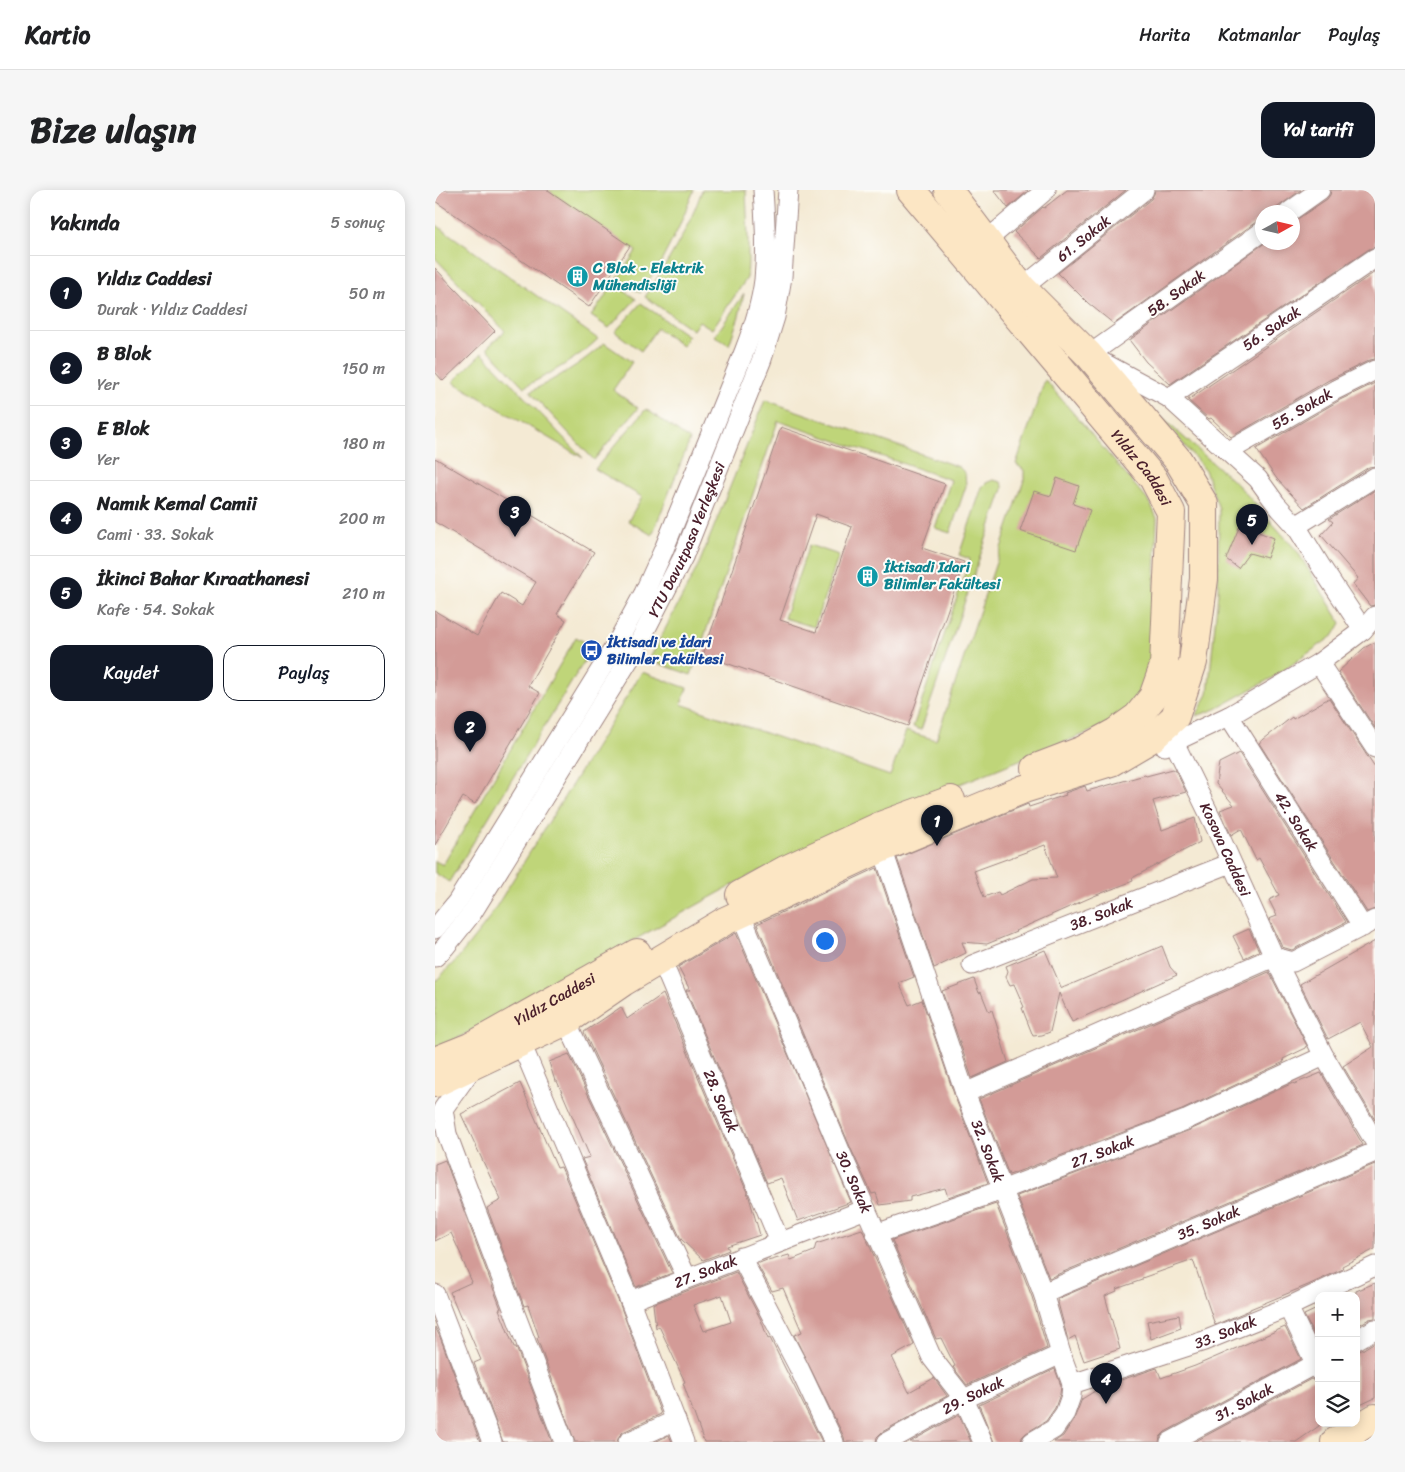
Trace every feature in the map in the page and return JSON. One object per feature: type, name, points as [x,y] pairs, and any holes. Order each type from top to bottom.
[{"type":"main road","name":"Yıldız Caddesi","points":[[435,1078],[471,1047],[785,870],[880,826],[1083,750],[1116,732],[1137,716],[1153,697],[1164,666],[1171,512],[1153,478],[911,190]]},
{"type":"main road","points":[[949,190],[1022,288],[1089,354],[1178,460],[1204,504],[1204,579],[1193,662],[1175,717],[1152,738],[1111,762]]},
{"type":"main road","name":"Yıldız Caddesi","points":[[435,1078],[474,1064],[566,1021],[623,982],[740,913],[882,848],[1023,789],[1111,762]]},
{"type":"main road","points":[[1341,1433],[1375,1418]]},
{"type":"street","name":"YTU Davutpasa Yerleşkesi","points":[[435,928],[457,902],[614,648],[664,549],[755,321],[762,292],[765,263],[763,190]]},
{"type":"street","name":"YTU Davutpasa Yerleşkesi","points":[[435,957],[472,913],[635,650],[683,557],[762,359],[775,317],[782,277],[788,190]]},
{"type":"street","points":[[987,240],[1046,190]]},
{"type":"street","name":"61. Sokak","points":[[1022,288],[1144,190]]},
{"type":"street","points":[[1299,205],[1320,190]]},
{"type":"street","name":"58. Sokak","points":[[1089,354],[1255,237]]},
{"type":"street","name":"56. Sokak","points":[[1169,398],[1375,258]]},
{"type":"street","points":[[1089,354],[1169,398],[1229,451],[1258,479],[1276,504],[1297,526],[1320,565],[1369,623]]},
{"type":"street","name":"55. Sokak","points":[[1229,451],[1335,390],[1375,370]]},
{"type":"street","points":[[1297,526],[1375,477]]},
{"type":"street","name":"Yıldız Caddesi","points":[[1111,762],[1161,748],[1229,716],[1319,663],[1369,623]]},
{"type":"street","points":[[1319,663],[1375,748]]},
{"type":"street","name":"42. Sokak","points":[[1229,716],[1369,924]]},
{"type":"street","name":"Kosova Caddesi","points":[[1174,742],[1216,828],[1274,957],[1324,1056],[1375,1142]]},
{"type":"street","name":"32. Sokak","points":[[882,848],[965,1093],[1043,1293],[1072,1384]]},
{"type":"street","name":"38. Sokak","points":[[972,965],[1231,863]]},
{"type":"street","name":"30. Sokak","points":[[740,913],[876,1234],[932,1358],[964,1399],[983,1442]]},
{"type":"street","points":[[965,1093],[1274,957],[1293,962],[1369,924]]},
{"type":"street","name":"28. Sokak","points":[[661,959],[780,1242]]},
{"type":"street","points":[[566,1021],[687,1278]]},
{"type":"street","points":[[521,1043],[630,1301],[684,1442]]},
{"type":"street","name":"27. Sokak","points":[[876,1234],[1003,1190],[1186,1120],[1324,1056]]},
{"type":"street","points":[[474,1064],[443,1109],[447,1134],[487,1244],[564,1442]]},
{"type":"street","name":"35. Sokak","points":[[1043,1293],[1375,1152]]},
{"type":"street","name":"27. Sokak","points":[[630,1301],[866,1209]]},
{"type":"street","points":[[741,1257],[798,1366],[833,1442]]},
{"type":"street","name":"33. Sokak","points":[[1072,1384],[1204,1341],[1288,1307],[1375,1266]]},
{"type":"street","points":[[435,1294],[492,1442]]},
{"type":"street","points":[[1288,1307],[1315,1360]]},
{"type":"street","points":[[1360,1338],[1375,1329]]},
{"type":"street","name":"29. Sokak","points":[[887,1442],[964,1399],[1061,1354]]},
{"type":"street","name":"31. Sokak","points":[[1169,1442],[1315,1368]]},
{"type":"street","points":[[1032,1442],[1054,1429],[1065,1413],[1071,1396],[1072,1384]]},
{"type":"street","points":[[628,1442],[676,1420]]},
{"type":"green space","points":[[548,190],[694,190],[678,229],[661,262],[640,293],[618,278],[636,251]]},
{"type":"green space","points":[[702,190],[746,190],[747,278],[712,329],[699,321],[693,330],[645,297],[684,232]]},
{"type":"green space","points":[[435,224],[598,339],[554,371],[524,387],[487,348],[505,331],[435,258]]},
{"type":"green space","points":[[614,284],[636,299],[609,328],[591,316]]},
{"type":"green space","points":[[744,294],[739,316],[729,345],[715,336]]},
{"type":"green space","points":[[641,303],[688,336],[682,346],[657,328],[641,351],[615,332]]},
{"type":"green space","points":[[604,343],[632,362],[613,390],[638,408],[594,460],[530,392],[578,364]]},
{"type":"green space","points":[[482,353],[583,458],[453,382]]},
{"type":"green space","points":[[1045,380],[1150,503],[1157,518],[1152,667],[1138,701],[1112,723],[880,816],[749,876],[453,1041],[435,1049],[435,982],[458,958],[486,923],[642,672],[687,688],[681,704],[890,776],[906,731],[936,740],[1024,480],[1024,470],[1016,464]]},
{"type":"green space","points":[[765,400],[959,467],[965,473],[966,486],[950,533],[935,528],[951,480],[778,421],[691,675],[649,660],[699,564]]},
{"type":"green space","points":[[646,409],[690,440],[652,535],[628,521],[642,497],[595,469]]},
{"type":"green space","points":[[1161,417],[1240,487],[1297,551],[1341,623],[1334,635],[1277,675],[1216,709],[1196,716],[1208,694],[1218,593],[1219,509],[1205,470]]},
{"type":"green space","points":[[993,480],[1001,482],[1003,489],[921,730],[913,727],[970,559],[959,555],[982,487]]},
{"type":"green space","points":[[809,545],[839,555],[814,627],[784,618]]},
{"type":"green space","points":[[576,637],[593,647],[449,882],[435,873],[435,861],[443,865]]},
{"type":"building","name":"C Blok - Elektrik Mühendisliği","points":[[435,190],[548,190],[630,246],[589,307],[435,201]]},
{"type":"building","points":[[994,190],[1027,190],[1028,191],[1008,208]]},
{"type":"building","points":[[1067,190],[1126,190],[1041,258],[1014,232],[1043,207]]},
{"type":"building","points":[[1155,190],[1301,190],[1281,205],[1255,205],[1255,223],[1114,324],[1088,303],[1058,273],[1151,199]]},
{"type":"building","points":[[1331,190],[1375,190],[1375,247],[1369,249],[1170,384],[1146,362],[1130,341],[1131,339],[1255,250],[1300,250],[1300,217],[1330,195]]},
{"type":"building","points":[[435,268],[495,331],[443,381],[435,372]]},
{"type":"building","points":[[1375,272],[1375,359],[1329,380],[1231,437],[1188,400]]},
{"type":"building","points":[[1375,383],[1375,466],[1369,467],[1304,508],[1277,479],[1256,449],[1340,400]]},
{"type":"building","name":"İktisadi Idari Bilimler Fakültesi","points":[[781,427],[945,484],[922,548],[964,562],[908,726],[703,655]],"holes":[[[816,514],[852,527],[816,632],[780,620]]]},
{"type":"building","points":[[435,458],[594,552],[557,614],[566,620],[528,686],[540,693],[475,804],[463,797],[435,845],[435,611],[477,636],[501,593],[522,606],[536,582],[435,522]]},
{"type":"building","points":[[1057,478],[1079,486],[1073,504],[1090,510],[1076,550],[1020,531],[1034,491],[1051,496]]},
{"type":"building","points":[[1375,490],[1375,605],[1370,606],[1353,584],[1358,578],[1321,535],[1333,522],[1329,519]]},
{"type":"building","points":[[1240,525],[1274,538],[1267,558],[1249,553],[1238,568],[1226,559]]},
{"type":"building","points":[[1375,642],[1375,728],[1338,672],[1364,648]]},
{"type":"building","points":[[1329,698],[1375,768],[1375,909],[1367,912],[1259,743],[1292,717],[1293,719]]},
{"type":"building","points":[[1239,753],[1346,922],[1292,950],[1282,947],[1269,919],[1277,916],[1269,900],[1279,895],[1259,858],[1256,860],[1241,829],[1231,835],[1220,810],[1234,805],[1216,784],[1219,763]]},
{"type":"building","points":[[1173,769],[1176,771],[1186,792],[1153,801],[1162,830],[1195,818],[1200,842],[1132,878],[1133,881],[1094,896],[1016,932],[987,944],[962,942],[966,953],[934,968],[897,858],[1028,804],[1029,807],[1066,795],[1065,793],[1085,786],[1087,791]],"holes":[[[1045,845],[1057,878],[1033,879],[1000,895],[998,892],[984,897],[974,871]]]},
{"type":"building","points":[[877,868],[914,977],[899,983],[909,1005],[922,1000],[955,1097],[988,1183],[948,1197],[945,1188],[910,1197],[910,1201],[880,1205],[876,1193],[872,1194],[851,1149],[757,924]]},
{"type":"building","points":[[1249,929],[1259,951],[1244,958],[1233,936]]},
{"type":"building","points":[[736,933],[851,1202],[798,1221],[781,1178],[767,1183],[686,990],[690,990],[678,967]]},
{"type":"building","points":[[1375,941],[1375,1120],[1343,1066],[1373,1047],[1360,1022],[1328,1039],[1300,984]]},
{"type":"building","points":[[1162,946],[1170,967],[1177,975],[1072,1022],[1059,993],[1050,1032],[1042,1035],[1033,1036],[1014,984],[1010,985],[1006,977],[1008,971],[1006,966],[1045,950],[1061,987],[1060,989]]},
{"type":"building","points":[[1269,972],[1307,1046],[1306,1048],[1283,1059],[1284,1062],[1182,1110],[1009,1175],[979,1099]]},
{"type":"building","points":[[974,979],[989,1012],[992,1010],[1008,1062],[972,1078],[942,991]]},
{"type":"building","points":[[663,994],[749,1197],[760,1235],[727,1246],[729,1250],[703,1260],[681,1239],[584,1032],[621,1007],[627,1019]]},
{"type":"building","points":[[569,1054],[672,1273],[636,1287],[582,1159],[590,1157],[557,1081],[555,1081],[549,1062]]},
{"type":"building","points":[[1321,1073],[1363,1145],[1049,1278],[1017,1196],[1190,1130],[1293,1083]]},
{"type":"building","points":[[520,1083],[557,1168],[561,1167],[620,1305],[661,1414],[623,1432],[617,1442],[575,1442],[537,1338],[539,1337],[528,1305],[524,1306],[487,1208],[501,1200],[461,1114]]},
{"type":"building","points":[[445,1160],[501,1309],[499,1309],[514,1347],[516,1347],[552,1442],[503,1442],[474,1363],[481,1360],[450,1292],[472,1282],[451,1233],[435,1241],[435,1164]]},
{"type":"building","points":[[1375,1164],[1375,1249],[1342,1266],[1343,1269],[1215,1325],[1193,1260],[1142,1278],[1142,1280],[1116,1289],[1117,1291],[1105,1296],[1120,1349],[1084,1361],[1075,1336],[1068,1340],[1057,1299]]},
{"type":"building","points":[[996,1204],[1032,1297],[1047,1348],[967,1385],[953,1367],[955,1366],[941,1338],[936,1339],[892,1240]]},
{"type":"building","points":[[862,1229],[914,1345],[892,1357],[909,1392],[934,1378],[947,1396],[882,1432],[877,1437],[876,1442],[845,1442],[794,1335],[802,1332],[783,1288],[772,1291],[757,1264],[789,1255],[791,1260],[814,1251],[816,1244]]},
{"type":"building","points":[[736,1272],[761,1320],[768,1339],[770,1338],[822,1442],[704,1442],[683,1383],[685,1382],[659,1326],[656,1328],[653,1304]],"holes":[[[722,1295],[731,1322],[704,1331],[693,1305]]]},
{"type":"building","points":[[1375,1283],[1375,1318],[1360,1325],[1360,1292],[1356,1291]]},
{"type":"building","points":[[1315,1310],[1315,1337],[1304,1315]]},
{"type":"building","points":[[1179,1315],[1181,1328],[1151,1339],[1147,1321]]},
{"type":"building","points":[[435,1327],[440,1337],[480,1442],[435,1442]]},
{"type":"building","points":[[1285,1327],[1301,1359],[1165,1432],[1160,1437],[1159,1442],[1054,1442],[1063,1436],[1074,1419],[1082,1399],[1103,1386],[1157,1368],[1161,1378],[1195,1366]]},
{"type":"building","points":[[1375,1342],[1375,1398],[1360,1405],[1360,1350]]},
{"type":"building","points":[[1055,1369],[1061,1386],[1060,1394],[1055,1408],[1046,1421],[1026,1433],[1022,1437],[1021,1442],[994,1442],[979,1405]]},
{"type":"building","points":[[1311,1379],[1315,1381],[1315,1427],[1318,1427],[1296,1442],[1194,1442]]},
{"type":"building","points":[[959,1415],[971,1442],[910,1442]]},
{"type":"building","points":[[669,1435],[672,1442],[655,1442]]},
{"type":"place","name":"C Blok - Elektrik Mühendisliği","points":[[577,277]]},
{"type":"place","name":"E Blok","points":[[515,537]]},
{"type":"place","name":"İkinci Bahar Kıraathanesi","points":[[1252,545]]},
{"type":"place","name":"İktisadi Idari Bilimler Fakültesi","points":[[868,576]]},
{"type":"place","name":"İktisadi ve İdari Bilimler Fakültesi","points":[[591,651]]},
{"type":"place","name":"B Blok","points":[[470,752]]},
{"type":"place","name":"Yıldız Caddesi","points":[[937,846]]},
{"type":"place","name":"Namık Kemal Camii","points":[[1106,1404]]}]
